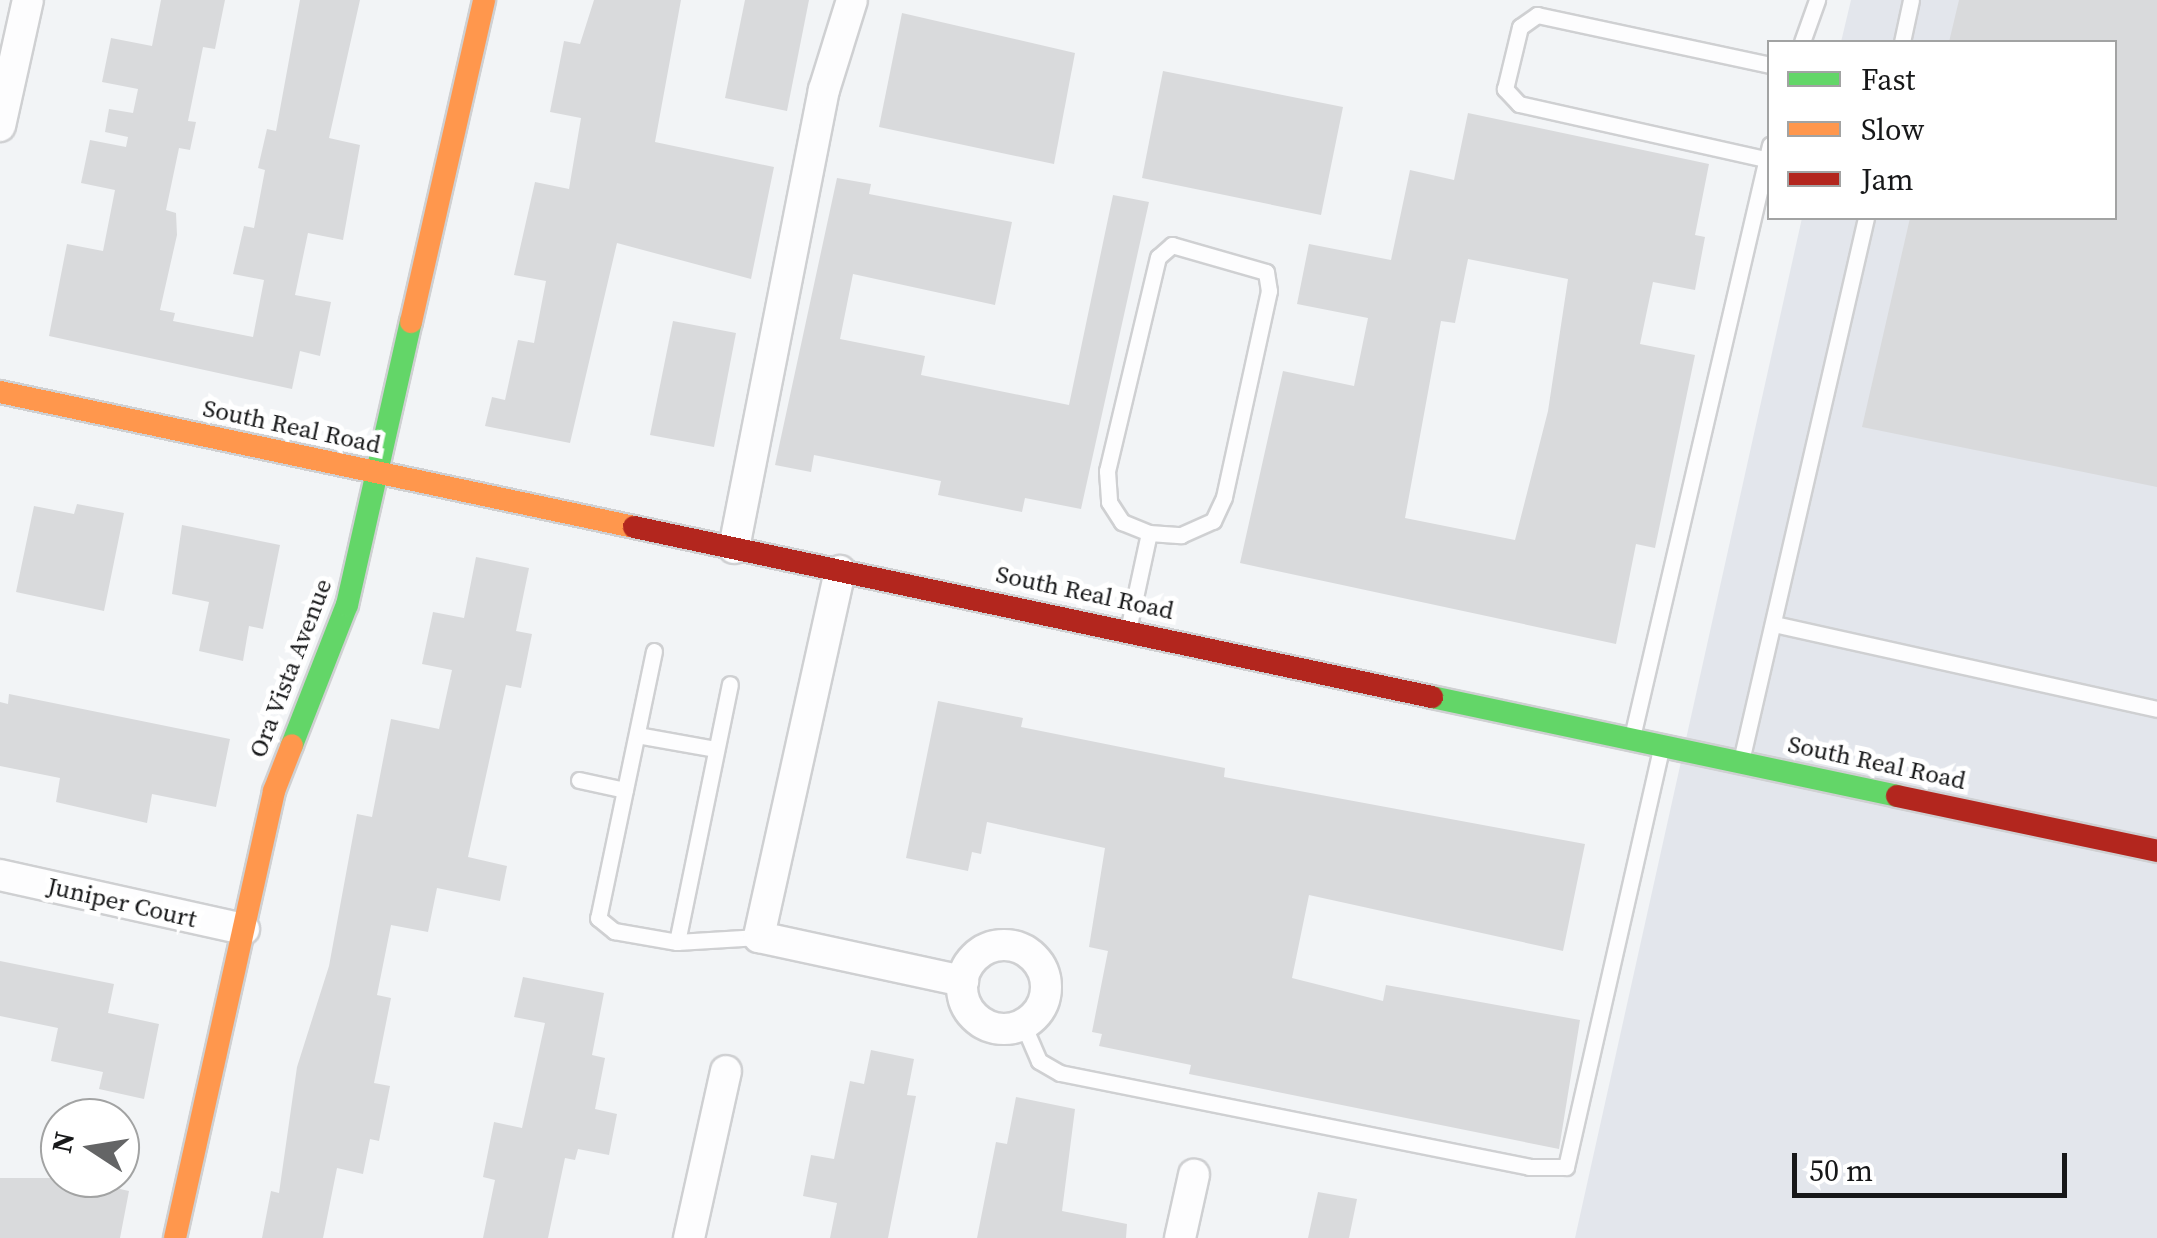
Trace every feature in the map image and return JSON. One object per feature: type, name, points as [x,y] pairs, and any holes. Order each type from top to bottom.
[{"type":"street","points":[[0,126],[28,0]]},
{"type":"street","name":"Ora Vista Avenue","points":[[175,1238],[274,791],[347,605],[484,0]]},
{"type":"street","points":[[734,548],[824,90],[852,0]]},
{"type":"street","name":"South Real Road","points":[[0,392],[2157,851]]},
{"type":"street","points":[[840,571],[759,937],[963,981]]},
{"type":"street","name":"Juniper Court","points":[[0,874],[244,929]]},
{"type":"street","points":[[994,946],[1026,950],[1045,976],[1046,993],[1041,1009],[1022,1024],[998,1029],[982,1023],[963,998],[968,965],[994,946]]},
{"type":"street","points":[[688,1238],[726,1071]]},
{"type":"street","points":[[1180,1238],[1194,1176]]},
{"type":"lane","points":[[1803,40],[1817,0]]},
{"type":"lane","points":[[1902,40],[1911,0]]},
{"type":"lane","points":[[1632,737],[1767,152],[1520,104],[1505,89],[1520,27],[1537,15],[1767,64]]},
{"type":"lane","points":[[1741,761],[1866,220]]},
{"type":"lane","points":[[1172,245],[1266,272],[1269,292],[1213,522],[1181,534],[1149,533],[1122,522],[1109,502],[1107,470],[1158,256],[1172,245]]},
{"type":"lane","points":[[1128,630],[1149,533]]},
{"type":"lane","points":[[1774,624],[2157,709]]},
{"type":"lane","points":[[654,651],[598,918],[614,932],[677,942],[759,937]]},
{"type":"lane","points":[[677,942],[730,684]]},
{"type":"lane","points":[[636,735],[715,749]]},
{"type":"lane","points":[[1022,1024],[1038,1061],[1060,1072],[1528,1166],[1566,1167],[1662,744]]},
{"type":"lane","points":[[579,780],[625,790]]},
{"type":"shaded area","points":[[1851,0],[2157,0],[2157,1238],[1575,1238],[1802,220],[2117,220],[2117,40],[1841,40]]},
{"type":"building","points":[[161,0],[225,0],[215,49],[203,47],[188,121],[196,122],[190,150],[179,148],[166,210],[176,213],[177,235],[160,310],[175,313],[173,321],[253,337],[264,280],[233,274],[244,226],[254,228],[265,170],[258,168],[267,129],[276,131],[300,0],[360,0],[329,138],[360,145],[343,240],[308,233],[295,295],[331,302],[320,356],[300,351],[292,389],[49,336],[67,244],[103,251],[115,190],[81,183],[90,140],[126,147],[128,137],[105,132],[109,109],[133,113],[138,89],[102,82],[111,38],[152,46]]},
{"type":"building","points":[[594,0],[681,0],[655,142],[774,167],[751,279],[617,243],[570,443],[485,426],[492,397],[505,400],[518,340],[534,343],[546,281],[514,275],[535,182],[569,189],[581,118],[550,112],[564,41],[580,44]]},
{"type":"building","points":[[745,0],[809,0],[787,111],[725,98]]},
{"type":"building","points":[[1959,0],[2157,0],[2157,487],[1862,427],[1910,220],[2117,220],[2117,40],[1949,40]]},
{"type":"building","points":[[902,13],[1075,53],[1054,164],[879,127]]},
{"type":"building","points":[[1163,71],[1343,107],[1321,215],[1142,178]]},
{"type":"building","points":[[1468,113],[1709,164],[1695,235],[1705,237],[1695,290],[1653,282],[1640,344],[1695,355],[1655,548],[1636,544],[1616,644],[1240,563],[1283,371],[1354,386],[1368,318],[1297,304],[1309,244],[1391,260],[1410,170],[1454,180]],"holes":[[[1468,259],[1568,279],[1548,411],[1515,540],[1405,518],[1441,321],[1455,323]]]},
{"type":"building","points":[[837,178],[871,184],[869,194],[1012,222],[995,305],[853,274],[840,339],[925,356],[921,375],[1069,405],[1113,195],[1149,202],[1081,509],[1025,498],[1022,512],[938,495],[941,481],[814,455],[811,472],[775,465]]},
{"type":"building","points":[[673,321],[736,333],[714,447],[650,435]]},
{"type":"building","points":[[77,504],[124,513],[104,611],[16,592],[34,506],[74,514]]},
{"type":"building","points":[[182,525],[280,545],[263,629],[249,626],[243,661],[199,651],[209,602],[172,594]]},
{"type":"building","points":[[476,557],[529,568],[516,631],[532,634],[521,688],[506,685],[468,857],[507,866],[500,901],[437,888],[428,932],[391,925],[377,995],[391,998],[374,1083],[390,1086],[379,1141],[370,1139],[363,1174],[337,1168],[323,1238],[262,1238],[271,1191],[279,1193],[297,1067],[329,966],[357,814],[372,817],[391,719],[439,729],[452,670],[422,664],[433,612],[464,618]]},
{"type":"building","points":[[9,694],[230,739],[216,807],[152,794],[147,823],[56,802],[60,778],[0,766],[0,702],[8,704]]},
{"type":"building","points":[[938,701],[1023,718],[1021,727],[1225,768],[1224,777],[1585,844],[1563,951],[1309,895],[1292,978],[1383,1001],[1386,985],[1580,1020],[1559,1149],[1189,1074],[1191,1065],[1099,1046],[1102,1034],[1092,1032],[1108,951],[1089,947],[1105,848],[987,822],[981,854],[972,852],[968,871],[906,858]]},
{"type":"building","points":[[0,961],[114,984],[108,1013],[159,1024],[144,1099],[99,1089],[103,1072],[51,1061],[58,1028],[0,1016]]},
{"type":"building","points":[[523,977],[604,993],[592,1055],[605,1058],[595,1109],[617,1114],[609,1155],[578,1149],[575,1160],[565,1158],[548,1238],[483,1238],[495,1180],[483,1177],[494,1122],[522,1128],[545,1023],[514,1017]]},
{"type":"building","points":[[871,1050],[914,1059],[907,1095],[916,1096],[888,1238],[830,1238],[837,1203],[803,1196],[811,1155],[834,1159],[850,1081],[864,1084]]},
{"type":"building","points":[[1016,1097],[1075,1109],[1062,1211],[1127,1224],[1126,1238],[977,1238],[996,1142],[1007,1144]]},
{"type":"building","points":[[0,1178],[40,1178],[40,1198],[128,1198],[120,1238],[0,1238]]},
{"type":"building","points":[[1318,1192],[1357,1199],[1349,1238],[1308,1238]]},
{"type":"traffic: fast","points":[[292,745],[347,605],[411,322]]},
{"type":"traffic: fast","points":[[1432,697],[1897,796]]},
{"type":"traffic: slow","points":[[411,322],[484,0]]},
{"type":"traffic: slow","points":[[0,392],[634,527]]},
{"type":"traffic: slow","points":[[175,1238],[274,791],[292,745]]},
{"type":"traffic: jam","points":[[634,527],[1432,697]]},
{"type":"traffic: jam","points":[[1897,796],[2157,851]]}]
